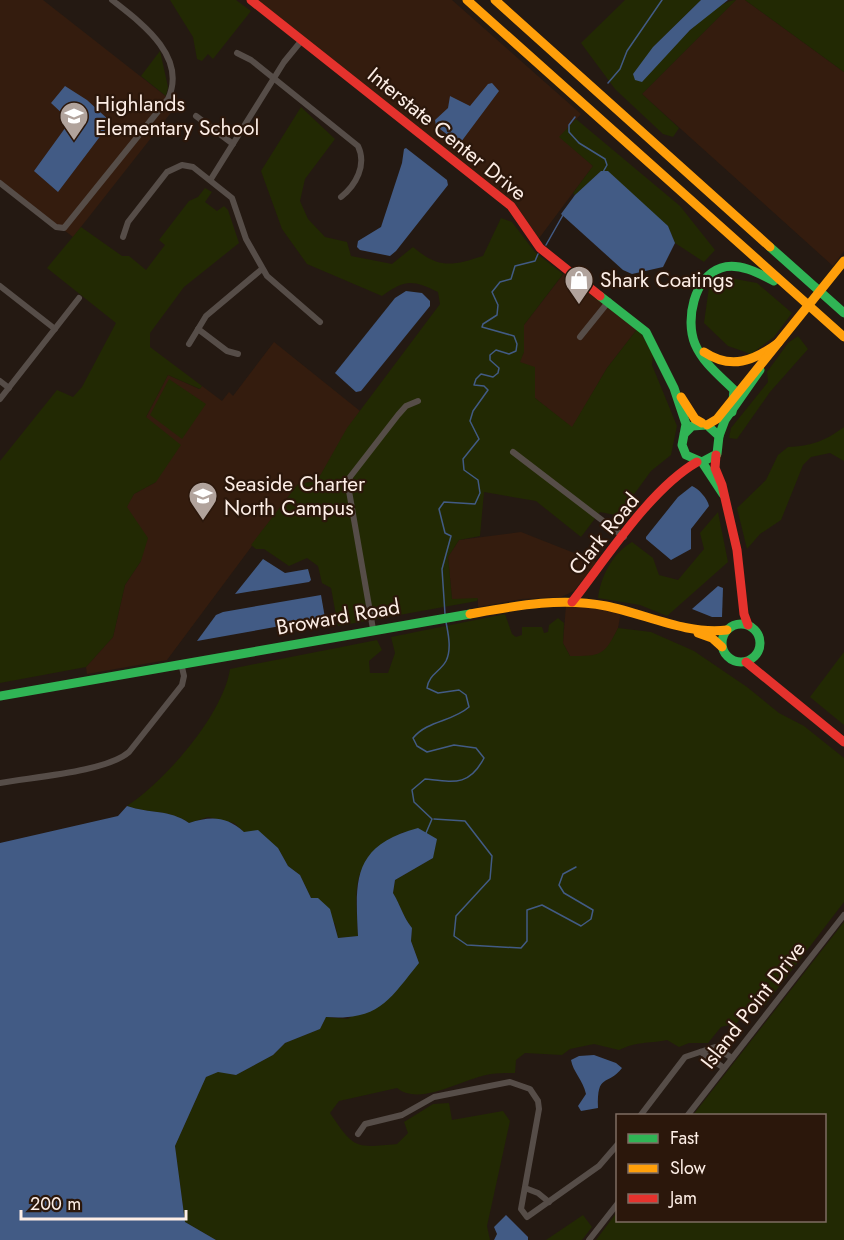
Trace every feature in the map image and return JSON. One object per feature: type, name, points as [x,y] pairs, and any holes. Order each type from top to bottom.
[{"type":"main road","name":"Interstate Center Drive","points":[[251,0],[511,206],[535,244],[646,332],[674,388],[694,419],[705,424]]},
{"type":"main road","points":[[466,0],[844,337]]},
{"type":"main road","points":[[495,0],[844,313]]},
{"type":"main road","points":[[723,494],[699,462],[683,450],[684,434],[692,426],[717,419],[844,261]]},
{"type":"main road","points":[[732,412],[735,396],[731,385],[711,367],[698,350],[692,333],[690,311],[695,292],[710,273],[723,267],[751,269],[800,297]]},
{"type":"main road","points":[[692,333],[705,353],[723,363],[732,364],[756,358],[778,343]]},
{"type":"main road","points":[[762,365],[753,386],[722,426],[715,468],[737,550],[748,625],[759,636],[760,664],[772,678],[774,684]]},
{"type":"main road","name":"Interstate Center Drive","points":[[674,388],[686,423],[684,434]]},
{"type":"main road","points":[[705,424],[719,436]]},
{"type":"main road","name":"Clark Road","points":[[572,602],[663,488],[682,458],[683,450]]},
{"type":"main road","points":[[699,462],[716,455]]},
{"type":"main road","name":"Clark Road","points":[[663,488],[684,467],[699,462]]},
{"type":"main road","points":[[741,588],[737,598],[738,615],[722,638],[722,647],[730,660],[746,662],[844,742]]},
{"type":"main road","name":"Broward Road","points":[[0,696],[513,604],[572,602],[636,612],[712,638],[722,647]]},
{"type":"main road","points":[[729,628],[748,625]]},
{"type":"main road","name":"Broward Road","points":[[682,626],[717,632],[729,628]]},
{"type":"main road","points":[[746,662],[758,652]]},
{"type":"street","points":[[0,183],[61,228],[66,227],[168,99],[172,78],[164,52],[149,29],[112,0]]},
{"type":"street","points":[[211,179],[274,78],[302,40]]},
{"type":"street","points":[[237,53],[274,78],[358,146],[361,166],[355,183],[341,197]]},
{"type":"street","points":[[196,116],[233,144]]},
{"type":"street","points":[[123,237],[128,222],[171,170],[188,165],[211,179],[232,198],[244,235],[262,269],[282,291],[320,322]]},
{"type":"street","points":[[189,344],[210,312],[262,269]]},
{"type":"street","points":[[0,286],[55,329]]},
{"type":"street","points":[[0,399],[79,298]]},
{"type":"street","points":[[580,337],[609,302]]},
{"type":"street","points":[[198,328],[228,351],[238,354]]},
{"type":"street","points":[[0,381],[9,388]]},
{"type":"street","points":[[373,629],[349,491],[350,477],[406,406],[418,401]]},
{"type":"street","points":[[513,452],[624,537]]},
{"type":"street","points":[[0,783],[105,764],[120,759],[129,752],[182,685],[184,676],[181,663]]},
{"type":"street","name":"Island Point Drive","points":[[689,1114],[844,915]]},
{"type":"street","points":[[642,1114],[685,1057],[715,1047],[732,1058]]},
{"type":"street","points":[[700,1052],[724,1068]]},
{"type":"street","points":[[358,1134],[365,1124],[402,1115],[434,1097],[510,1082],[522,1084],[535,1096],[539,1109],[521,1209],[524,1215],[531,1216],[599,1166],[616,1146]]},
{"type":"street","points":[[525,1188],[538,1192],[549,1202]]},
{"type":"street","points":[[589,1240],[616,1206]]},
{"type":"shaded area","name":"Highlands Elementary School","points":[[0,0],[43,0],[177,105],[73,237],[0,180]]},
{"type":"shaded area","points":[[256,0],[452,0],[581,114],[560,137],[593,166],[537,241],[521,212]]},
{"type":"shaded area","points":[[736,0],[745,0],[844,72],[844,251],[833,266],[642,94]]},
{"type":"shaded area","points":[[565,272],[638,328],[607,368],[572,428],[535,398],[535,368],[519,362],[524,352],[524,325]]},
{"type":"shaded area","name":"Seaside Charter North Campus","points":[[274,342],[360,411],[317,481],[298,484],[167,660],[87,674],[86,667],[113,637],[125,585],[141,561],[126,507],[134,494],[156,482],[146,417],[168,375],[199,389],[202,386],[222,401],[229,392],[233,396]]},
{"type":"shaded area","points":[[521,532],[597,562],[574,591],[561,597],[522,599],[478,607],[478,599],[452,599],[448,557],[459,540]]},
{"type":"shaded area","points":[[566,605],[621,612],[618,628],[608,648],[597,656],[570,656],[563,643]]},
{"type":"green space","points":[[170,0],[236,0],[251,11],[213,59],[208,54],[202,61],[197,59],[193,37]]},
{"type":"green space","points":[[625,0],[701,0],[653,47],[642,82],[700,21],[726,3],[736,0],[642,94],[679,128],[673,137],[663,134],[615,89],[581,43]]},
{"type":"green space","points":[[745,0],[844,0],[844,72]]},
{"type":"green space","points":[[160,51],[168,87],[166,96],[141,76]]},
{"type":"green space","points":[[301,107],[335,139],[305,179],[300,201],[308,219],[325,237],[347,242],[351,256],[392,264],[413,247],[438,262],[446,264],[463,262],[483,256],[501,218],[512,222],[535,252],[563,274],[524,325],[524,352],[520,362],[535,367],[535,398],[572,427],[607,368],[638,328],[653,355],[652,365],[677,426],[671,455],[651,471],[627,504],[615,515],[600,512],[581,537],[536,501],[484,492],[480,536],[459,540],[448,557],[452,599],[478,598],[477,601],[338,626],[331,588],[322,583],[318,566],[307,558],[289,566],[264,549],[256,549],[251,545],[298,484],[317,481],[347,428],[440,304],[438,292],[422,285],[403,284],[382,296],[307,264],[282,229],[261,171]]},
{"type":"green space","points":[[576,119],[680,206],[715,250],[704,262],[675,243],[668,226],[601,171],[575,195],[573,193],[593,166],[559,137]]},
{"type":"green space","points":[[205,188],[212,192],[205,202],[217,211],[224,206],[228,210],[239,243],[184,287],[150,333],[150,347],[202,386],[200,389],[168,375],[146,417],[181,445],[156,482],[134,494],[127,507],[148,538],[141,561],[125,585],[113,637],[86,667],[0,683],[0,461],[57,390],[73,397],[82,387],[116,323],[47,268],[81,227],[122,256],[129,256],[146,270],[165,245],[159,240],[189,201],[198,197]]},
{"type":"green space","points":[[735,279],[757,283],[792,313],[774,337],[751,354],[728,346],[704,323],[709,287]]},
{"type":"green space","points":[[798,336],[808,349],[770,392],[737,439],[729,438],[731,428],[768,382],[767,372],[788,343]]},
{"type":"green space","points":[[169,379],[206,404],[182,439],[150,415]]},
{"type":"green space","points":[[844,427],[844,461],[830,453],[811,457],[803,465],[781,520],[760,534],[747,549],[737,508],[766,480],[778,455],[788,447],[818,442]]},
{"type":"green space","points":[[718,512],[728,562],[667,616],[640,605],[598,598],[602,582],[613,559],[632,542],[653,558],[659,575],[678,580],[704,549],[700,533]]},
{"type":"green space","points":[[505,614],[512,634],[516,637],[522,635],[522,627],[542,627],[544,633],[548,632],[549,625],[558,618],[564,623],[563,643],[570,656],[595,655],[605,649],[618,628],[651,632],[694,651],[747,687],[779,713],[804,726],[844,758],[844,902],[765,1005],[744,1013],[737,1023],[721,1027],[708,1043],[689,1043],[679,1047],[667,1040],[637,1044],[619,1050],[594,1044],[570,1049],[562,1055],[525,1053],[516,1060],[515,1073],[480,1077],[430,1093],[407,1093],[397,1088],[339,1101],[330,1113],[345,1134],[357,1144],[372,1146],[397,1144],[408,1133],[404,1122],[433,1104],[449,1103],[452,1120],[503,1111],[510,1121],[487,1226],[490,1240],[216,1240],[185,1222],[175,1146],[206,1077],[218,1071],[236,1075],[273,1055],[285,1043],[320,1029],[326,1017],[348,1019],[419,963],[411,941],[412,928],[393,894],[395,880],[433,858],[403,832],[386,843],[365,864],[360,874],[356,900],[358,936],[338,938],[335,924],[311,898],[300,875],[288,866],[278,848],[244,832],[234,823],[208,817],[189,823],[167,814],[127,806],[158,781],[190,745],[216,706],[230,669],[377,640],[382,650],[369,661],[370,673],[388,673],[395,653],[391,637]]},
{"type":"green space","points":[[844,652],[844,725],[810,697]]},
{"type":"green space","points":[[844,922],[844,1240],[596,1240],[616,1213],[616,1222],[826,1222],[826,1114],[694,1114]]},
{"type":"green space","points":[[583,1215],[592,1227],[582,1240],[546,1240]]},
{"type":"water","points":[[701,0],[728,0],[690,30],[642,82],[635,80],[633,74],[653,47]]},
{"type":"water","points":[[492,83],[499,91],[461,142],[457,142],[436,126],[435,120],[448,108],[450,96],[470,106],[488,84]]},
{"type":"water","points":[[65,86],[87,100],[111,122],[58,192],[34,171],[68,124],[66,117],[51,103]]},
{"type":"water","points":[[406,148],[447,180],[448,185],[390,256],[360,250],[357,247],[358,241],[381,227]]},
{"type":"water","points":[[601,171],[608,171],[668,226],[675,243],[663,267],[632,274],[623,270],[561,214],[575,195]]},
{"type":"water","points":[[406,291],[422,293],[430,301],[430,306],[361,391],[356,392],[335,373],[395,298]]},
{"type":"water","points":[[692,486],[702,494],[709,506],[691,529],[691,549],[671,560],[646,537],[678,497]]},
{"type":"water","points":[[263,559],[285,573],[308,569],[311,580],[235,594]]},
{"type":"water","points":[[718,586],[723,588],[722,617],[712,617],[692,609]]},
{"type":"water","points":[[321,595],[325,618],[197,641],[216,615],[223,612]]},
{"type":"water","points":[[127,806],[167,814],[189,823],[204,819],[218,819],[231,823],[244,832],[258,830],[278,848],[288,866],[300,875],[311,898],[318,898],[330,909],[338,938],[358,936],[359,881],[362,867],[370,855],[381,844],[397,835],[418,828],[437,839],[433,858],[395,880],[393,893],[412,928],[411,941],[419,963],[390,997],[371,1011],[344,1017],[326,1017],[320,1029],[285,1043],[273,1055],[236,1075],[218,1072],[206,1077],[175,1146],[185,1222],[216,1240],[0,1240],[0,843],[118,816]]},
{"type":"water","points":[[594,1055],[616,1063],[622,1068],[601,1085],[598,1108],[581,1111],[578,1106],[586,1094],[571,1060],[579,1056]]},
{"type":"water","points":[[506,1215],[528,1237],[528,1240],[494,1240],[497,1234],[494,1227]]},
{"type":"waterway","points":[[608,83],[620,69],[627,51],[662,0]]},
{"type":"waterway","points":[[575,117],[569,125],[569,132],[579,143],[605,159],[607,165],[603,172]]},
{"type":"waterway","points":[[546,245],[563,215]]},
{"type":"waterway","points":[[445,614],[442,569],[451,536],[445,533],[439,509],[444,502],[475,504],[480,493],[478,480],[464,470],[463,459],[479,439],[470,421],[473,411],[488,390],[484,386],[474,385],[481,374],[493,377],[498,373],[499,368],[490,360],[490,355],[496,350],[509,354],[516,351],[517,344],[514,336],[482,327],[497,315],[498,305],[492,292],[500,282],[511,279],[515,266],[535,261],[538,254]]},
{"type":"waterway","points":[[426,833],[432,819],[414,802],[412,790],[425,779],[452,781],[466,778],[484,758],[476,748],[454,745],[427,752],[417,746],[413,738],[433,724],[455,716],[469,707],[466,695],[459,690],[438,693],[427,688],[430,679],[444,665],[448,656],[449,641],[446,622]]},
{"type":"waterway","points":[[434,819],[465,821],[492,856],[490,879],[456,916],[454,936],[467,945],[521,948],[527,941],[527,910],[542,905],[581,926],[591,919],[593,910],[564,893],[559,885],[563,874],[576,867]]},
{"type":"traffic: fast","points":[[770,247],[844,313]]},
{"type":"traffic: fast","points":[[732,412],[734,390],[707,363],[695,344],[691,323],[694,300],[704,280],[721,268],[741,267],[774,281]]},
{"type":"traffic: fast","points":[[600,296],[646,332],[674,388],[686,424],[682,445],[686,455],[702,462],[717,454],[719,436],[707,425],[692,426],[684,434]]},
{"type":"traffic: fast","points":[[719,436],[725,420],[760,370]]},
{"type":"traffic: fast","points":[[702,462],[723,494]]},
{"type":"traffic: fast","points":[[0,696],[470,614]]},
{"type":"traffic: fast","points":[[741,624],[755,629],[760,643],[755,657],[741,662],[727,657],[722,643],[727,629],[741,624]]},
{"type":"traffic: slow","points":[[467,0],[844,337]]},
{"type":"traffic: slow","points":[[495,0],[770,247]]},
{"type":"traffic: slow","points":[[707,425],[717,419],[844,261]]},
{"type":"traffic: slow","points":[[704,352],[724,361],[742,361],[760,355],[778,343]]},
{"type":"traffic: slow","points":[[681,397],[695,419],[702,423]]},
{"type":"traffic: slow","points":[[470,614],[555,602],[589,603],[681,627],[712,631],[727,630]]},
{"type":"traffic: slow","points":[[698,633],[712,638],[722,647]]},
{"type":"traffic: jam","points":[[251,0],[511,206],[540,248],[600,296]]},
{"type":"traffic: jam","points":[[716,455],[715,468],[722,485],[737,550],[744,614],[748,625]]},
{"type":"traffic: jam","points":[[572,602],[614,546],[662,489],[697,462]]},
{"type":"traffic: jam","points":[[746,662],[844,742]]},
{"type":"place","name":"Highlands Elementary School","points":[[74,142]]},
{"type":"place","name":"Shark Coatings","points":[[579,306]]},
{"type":"place","name":"Seaside Charter North Campus","points":[[203,522]]}]
